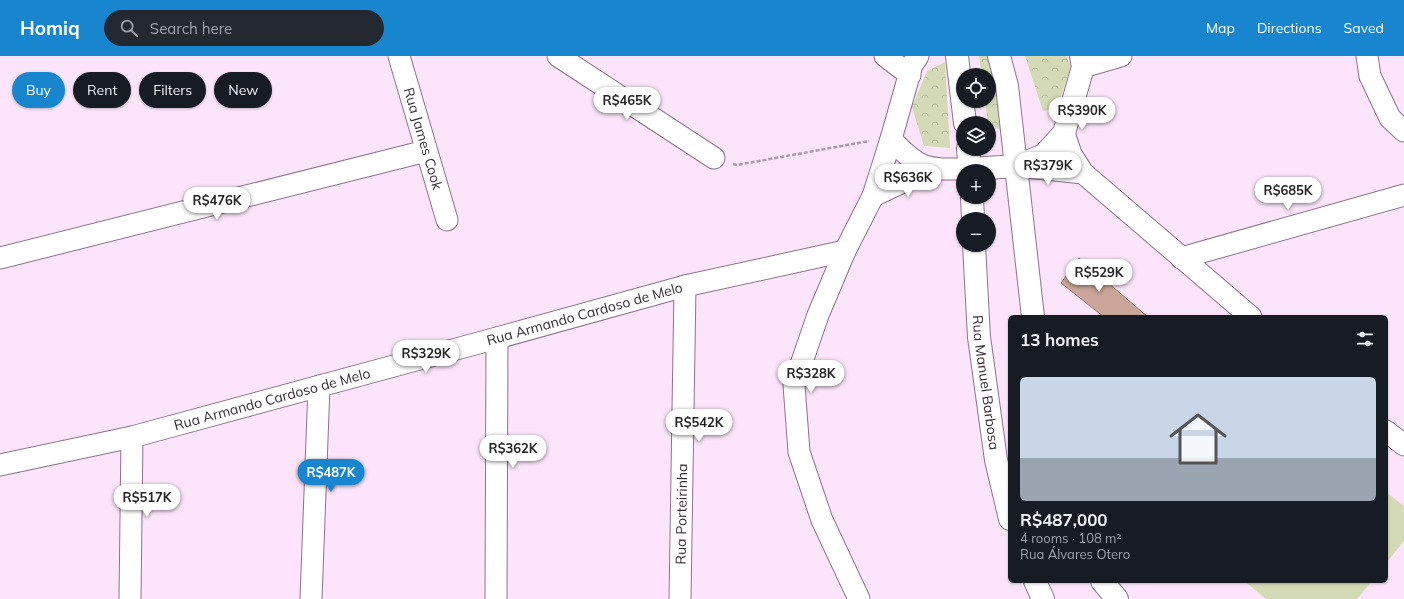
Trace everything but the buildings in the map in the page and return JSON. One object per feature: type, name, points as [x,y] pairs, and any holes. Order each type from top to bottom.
[{"type":"main road","points":[[957,56],[964,116]]},
{"type":"main road","points":[[999,56],[1007,86],[1033,315]]},
{"type":"main road","points":[[970,163],[1017,166],[1044,155],[1064,133],[1082,62]]},
{"type":"main road","name":"Rua Manuel Barbosa","points":[[974,252],[979,337],[996,460],[1008,511]]},
{"type":"main road","points":[[1036,583],[1043,599]]},
{"type":"main road","points":[[1104,583],[1117,599]]},
{"type":"street","name":"Rua James Cook","points":[[399,56],[447,220]]},
{"type":"street","points":[[558,56],[714,158]]},
{"type":"street","points":[[886,56],[910,75]]},
{"type":"street","points":[[857,598],[822,520],[799,452],[794,385],[818,315],[845,251],[873,196],[892,139],[912,65],[918,56]]},
{"type":"street","points":[[1082,62],[1121,56]]},
{"type":"street","points":[[1367,56],[1370,76],[1390,118],[1404,131]]},
{"type":"street","points":[[1064,133],[1071,154],[1083,173],[1249,315]]},
{"type":"street","points":[[892,139],[910,159],[930,169]]},
{"type":"street","points":[[0,258],[426,151]]},
{"type":"street","points":[[873,196],[930,169],[970,163]]},
{"type":"street","points":[[1017,166],[1083,173]]},
{"type":"street","points":[[1181,258],[1404,195]]},
{"type":"street","name":"Rua Armando Cardoso de Melo","points":[[0,465],[132,436],[685,286],[845,251]]},
{"type":"street","name":"Rua Porteirinha","points":[[680,599],[685,286]]},
{"type":"street","points":[[496,599],[497,338]]},
{"type":"street","points":[[311,599],[319,386]]},
{"type":"street","points":[[130,599],[132,436]]},
{"type":"path","points":[[714,158],[737,165],[875,140],[892,139]]},
{"type":"green space","points":[[979,56],[994,56],[1007,127],[1000,130],[996,128],[996,116],[987,116],[986,108],[996,108],[996,68],[981,68]]},
{"type":"green space","points":[[1025,56],[1066,56],[1071,66],[1057,108],[1043,111]]},
{"type":"green space","points":[[945,62],[950,148],[924,146],[912,107],[927,71]]},
{"type":"green space","points":[[1388,494],[1404,506],[1404,541],[1388,561]]},
{"type":"green space","points":[[1246,583],[1370,583],[1357,599],[1266,599]]}]
